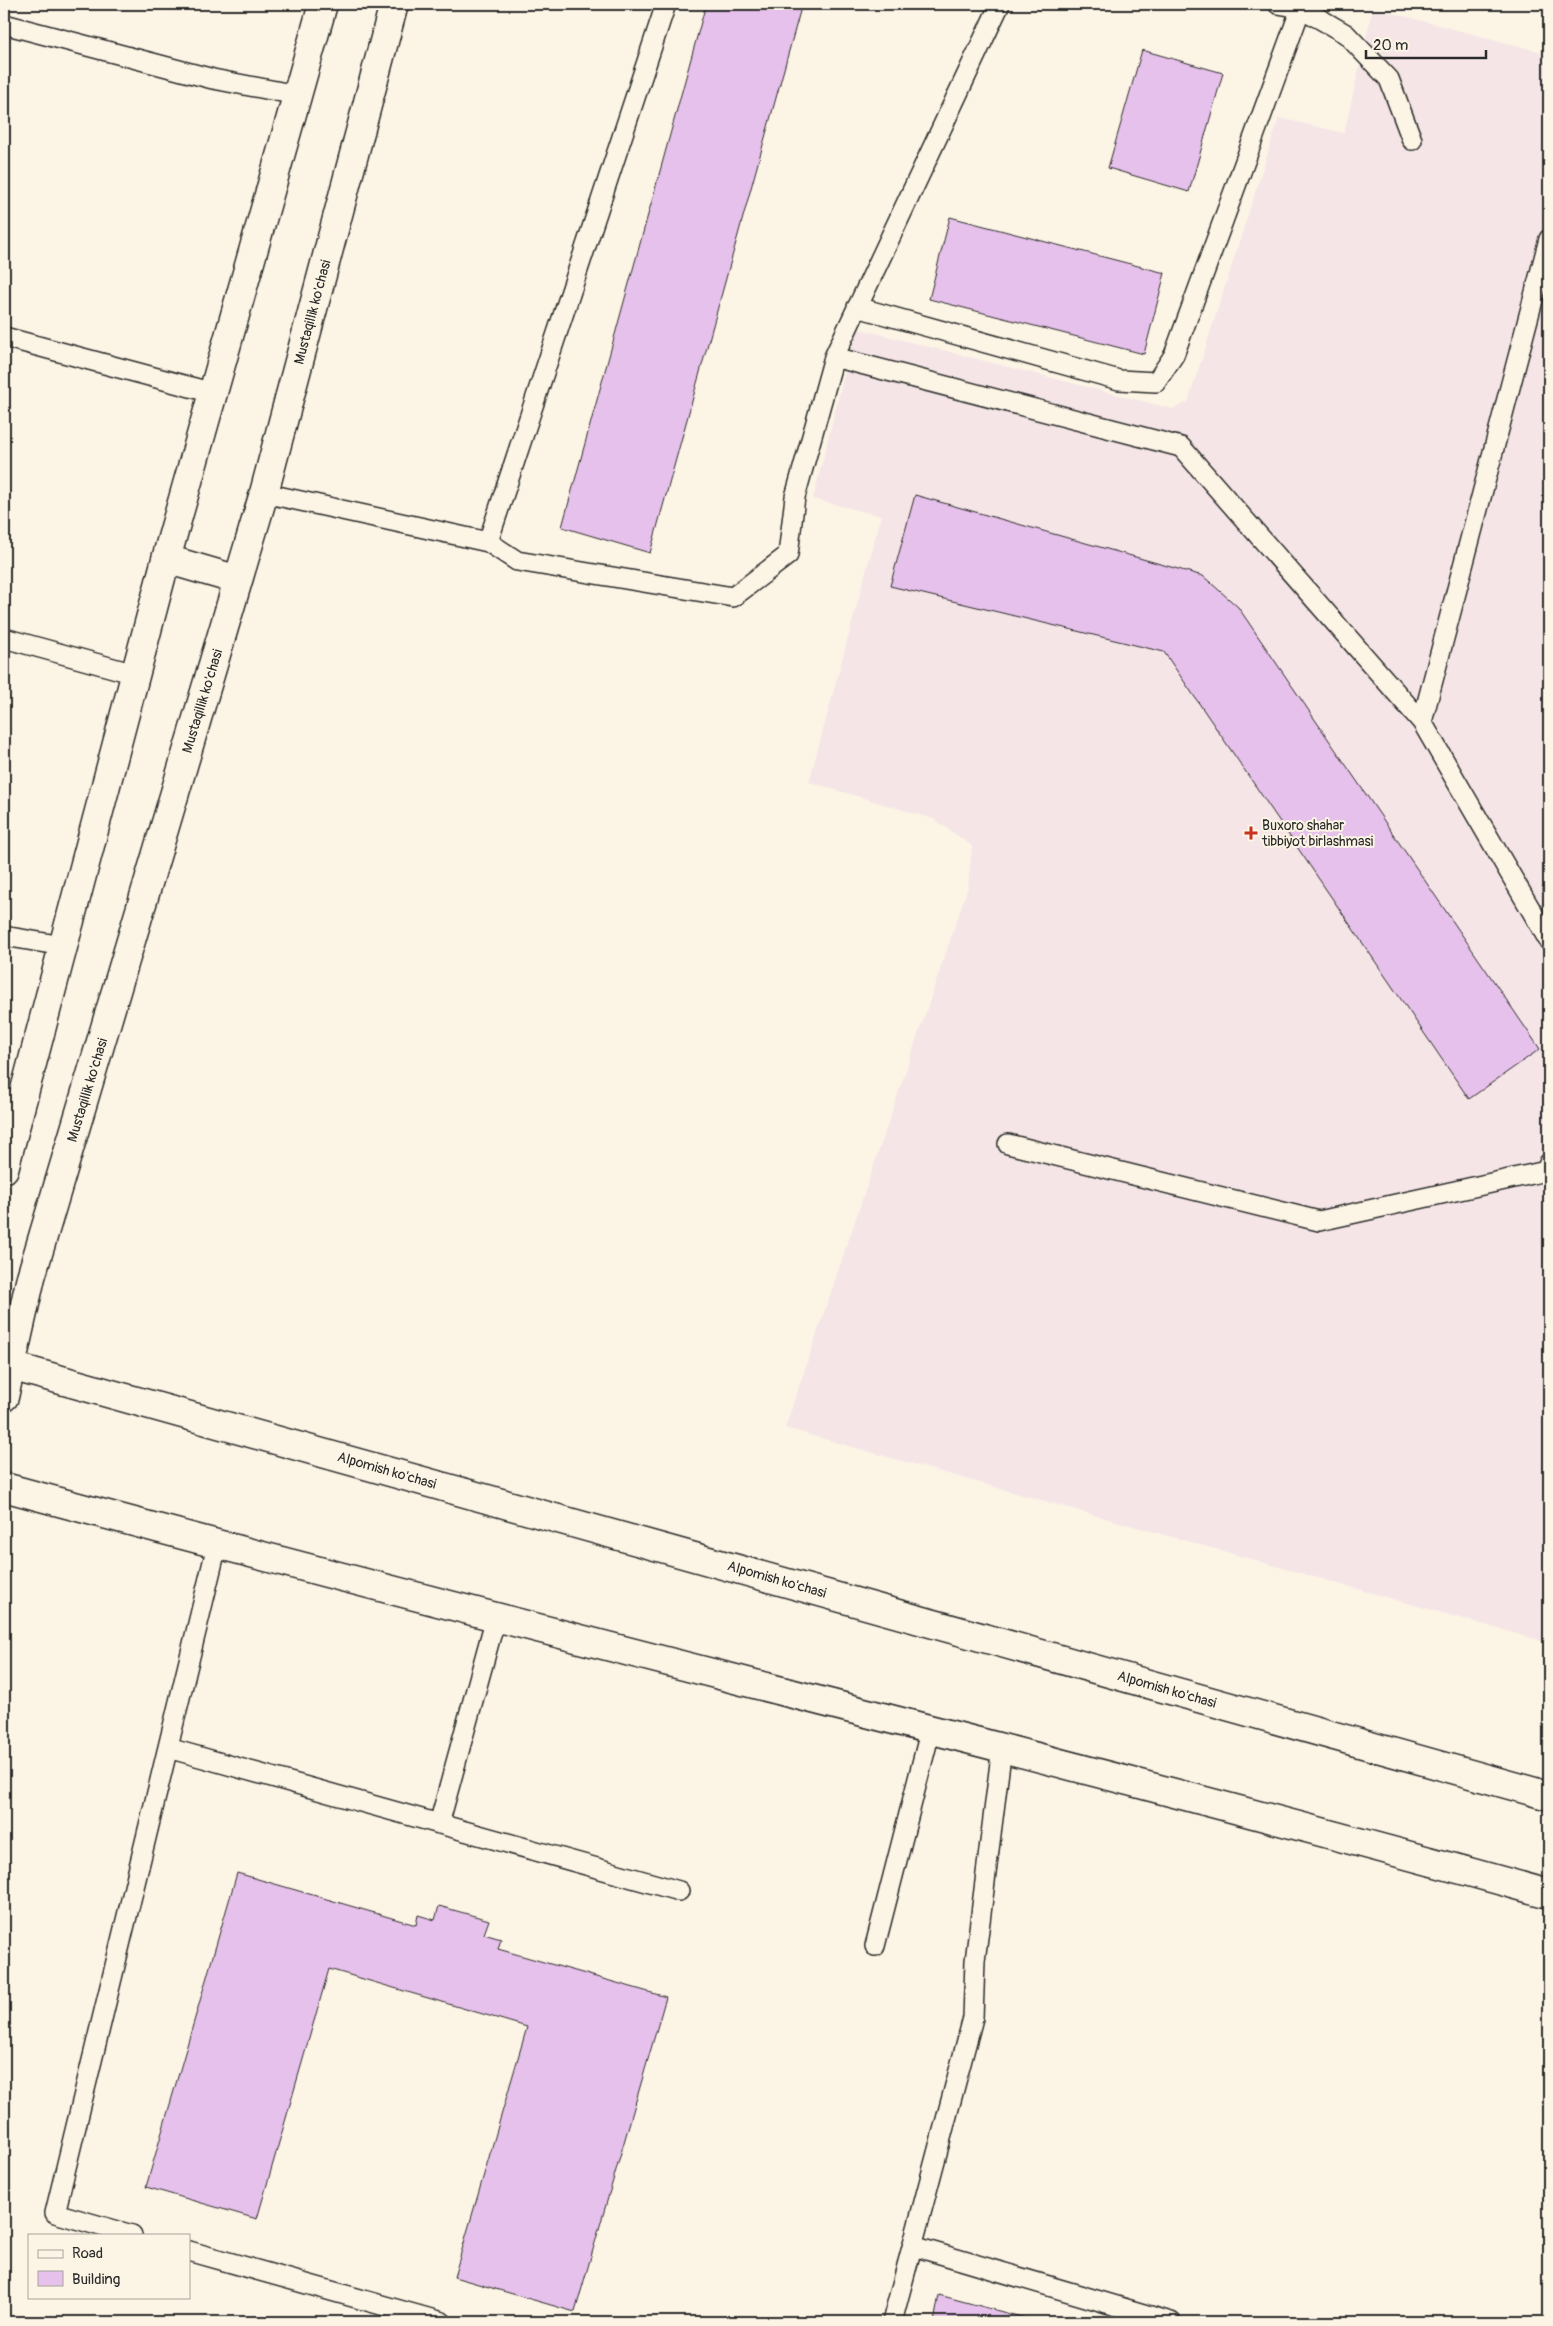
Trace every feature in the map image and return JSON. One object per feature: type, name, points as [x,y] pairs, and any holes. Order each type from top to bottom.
[{"type":"main road","points":[[4,1169],[166,559],[323,4]]},
{"type":"main road","name":"Mustaqillik ko'chasi","points":[[4,1397],[8,1364],[34,1268],[264,493],[394,4]]},
{"type":"main road","points":[[166,559],[238,580]]},
{"type":"main road","name":"Alpomish ko'chasi","points":[[8,1364],[1549,1796]]},
{"type":"main road","points":[[4,1487],[217,1545],[931,1728],[1549,1894]]},
{"type":"lane","points":[[488,542],[666,4]]},
{"type":"lane","points":[[264,493],[412,527],[488,542],[517,561],[733,597],[788,555],[795,497],[834,357],[1000,4]]},
{"type":"lane","points":[[1278,4],[1301,8],[1346,34],[1389,79],[1412,140]]},
{"type":"lane","points":[[858,307],[1119,380],[1156,382],[1174,355],[1301,8]]},
{"type":"lane","points":[[4,24],[213,79],[297,95]]},
{"type":"lane","points":[[1422,722],[1549,239]]},
{"type":"lane","points":[[4,337],[213,393]]},
{"type":"lane","points":[[834,357],[1181,448],[1422,722],[1549,941]]},
{"type":"lane","points":[[4,638],[135,674]]},
{"type":"lane","points":[[4,936],[63,946]]},
{"type":"lane","points":[[1008,1144],[1319,1221],[1548,1170]]},
{"type":"lane","points":[[128,2234],[55,2213],[217,1545]]},
{"type":"lane","points":[[439,1824],[496,1617]]},
{"type":"lane","points":[[875,1946],[931,1728]]},
{"type":"lane","points":[[892,2322],[973,2018],[975,1961],[1002,1747]]},
{"type":"lane","points":[[168,1748],[680,1891]]},
{"type":"lane","points":[[913,2246],[1171,2322]]},
{"type":"lane","points":[[190,2251],[442,2322]]},
{"type":"shaded area","name":"Buxoro shahar tibbiyot birlashmasi","points":[[1373,8],[1549,54],[1549,1643],[785,1428],[968,887],[972,846],[934,819],[809,782],[881,516],[813,499],[856,328],[1173,409],[1188,402],[1279,118],[1344,133]]},
{"type":"building","points":[[706,4],[802,4],[650,553],[562,527]]},
{"type":"building","points":[[1142,50],[1223,73],[1189,192],[1108,168]]},
{"type":"building","points":[[950,217],[1165,273],[1144,354],[929,299]]},
{"type":"building","points":[[915,495],[1203,576],[1238,607],[1540,1049],[1469,1099],[1164,652],[890,586]]},
{"type":"building","points":[[1549,594],[1549,617],[1544,615]]},
{"type":"building","points":[[237,1873],[416,1925],[418,1915],[435,1920],[439,1906],[489,1920],[484,1934],[501,1939],[498,1949],[666,1997],[575,2312],[454,2277],[527,2027],[329,1969],[257,2219],[146,2187]]},
{"type":"building","points":[[939,2295],[1040,2322],[934,2322]]},
{"type":"place","name":"Buxoro shahar tibbiyot birlashmasi","points":[[1251,833]]}]
